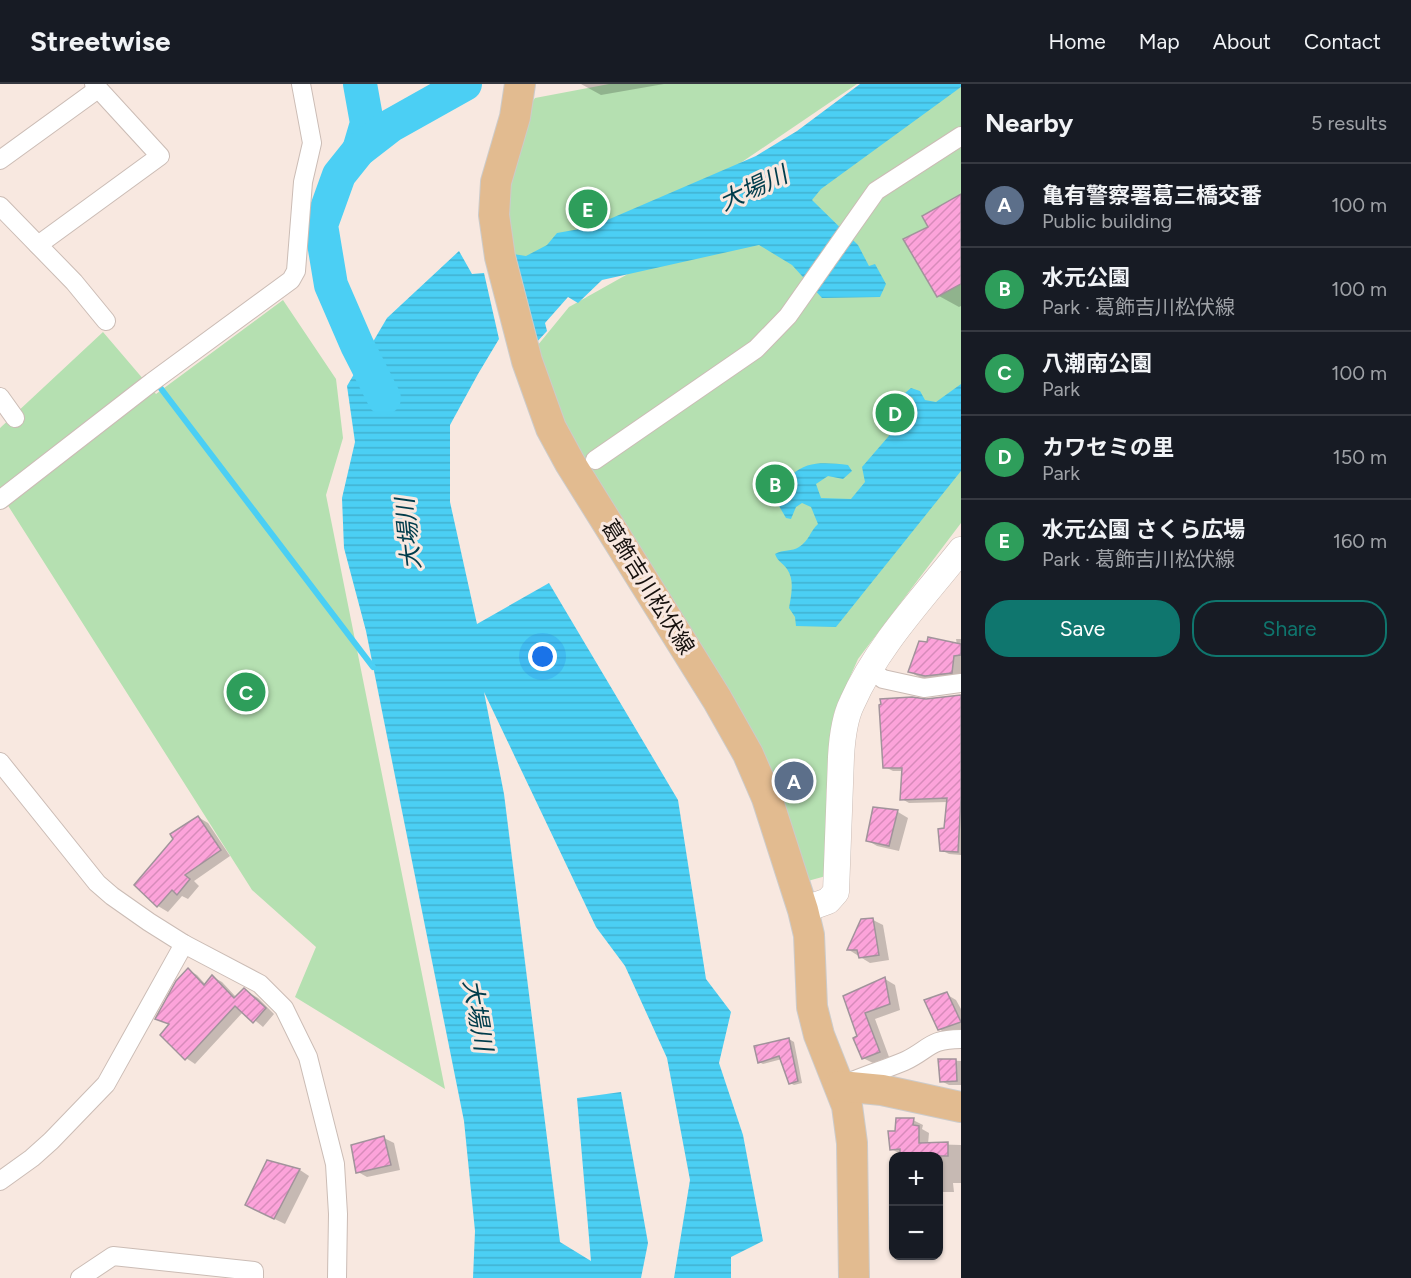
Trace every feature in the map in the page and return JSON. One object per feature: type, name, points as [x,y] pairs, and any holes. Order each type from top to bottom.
[{"type":"main road","name":"葛飾吉川松伏線","points":[[520,84],[515,117],[496,182],[494,215],[500,257],[527,361],[550,428],[717,699],[748,754],[767,798],[803,910],[808,935],[812,1007],[824,1052],[847,1106],[852,1143],[854,1278]]},
{"type":"main road","points":[[840,1086],[882,1090],[961,1107]]},
{"type":"street","points":[[0,500],[152,382],[291,280],[296,271],[303,182],[312,143],[301,84]]},
{"type":"street","points":[[0,160],[96,87],[160,156],[38,245]]},
{"type":"street","points":[[595,460],[756,349],[788,316],[876,191],[961,136]]},
{"type":"street","points":[[0,206],[74,282],[106,321]]},
{"type":"street","points":[[0,397],[15,418]]},
{"type":"street","points":[[803,910],[828,901],[836,892],[842,737],[851,705],[869,669],[961,550]]},
{"type":"street","points":[[869,669],[883,679],[924,688],[961,684]]},
{"type":"street","points":[[0,762],[97,883],[121,903],[184,944],[260,984],[284,1008],[308,1057],[336,1164],[338,1278]]},
{"type":"street","points":[[0,1181],[38,1153],[77,1116],[106,1084],[184,944]]},
{"type":"street","points":[[840,1086],[905,1061],[933,1042],[961,1039]]},
{"type":"street","points":[[80,1278],[113,1256],[254,1271],[254,1278]]},
{"type":"green space","points":[[609,84],[857,84],[521,312],[501,238],[522,117],[535,98]]},
{"type":"green space","points":[[961,87],[961,523],[858,659],[834,713],[826,798],[826,876],[804,882],[566,444],[533,351],[569,307]]},
{"type":"green space","points":[[283,300],[336,379],[343,438],[326,495],[445,1089],[295,997],[316,947],[252,890],[0,493],[0,428],[103,332],[156,394]]},
{"type":"water","name":"大場川","points":[[860,84],[961,84],[961,87],[821,189],[812,200],[858,245],[869,266],[875,264],[886,284],[880,297],[822,298],[792,265],[759,245],[602,280],[578,303],[568,297],[545,323],[547,331],[535,344],[513,254],[526,256],[547,245],[557,233],[591,227],[756,156],[797,131]]},
{"type":"water","name":"大場川","points":[[459,251],[472,274],[484,273],[499,339],[450,425],[450,502],[477,624],[549,583],[678,800],[706,979],[731,1012],[719,1063],[743,1135],[763,1241],[731,1257],[731,1278],[674,1278],[690,1180],[667,1058],[625,966],[596,927],[484,692],[504,794],[560,1242],[591,1261],[577,1098],[621,1092],[648,1243],[641,1278],[473,1278],[475,1231],[464,1121],[366,631],[344,548],[342,498],[355,442],[347,386],[387,318]]},
{"type":"water","points":[[961,384],[961,471],[836,627],[796,626],[795,617],[789,608],[791,578],[775,554],[799,547],[818,524],[811,507],[802,503],[796,507],[791,519],[786,518],[775,499],[777,495],[798,470],[811,465],[833,464],[848,465],[852,471],[843,479],[828,476],[816,484],[821,498],[851,499],[865,482],[862,467],[915,409],[913,398],[905,393],[911,388],[920,391],[925,400],[936,402]]},
{"type":"building","points":[[961,194],[961,284],[937,297],[903,239],[928,227],[922,216]]},
{"type":"building","points":[[928,637],[961,644],[961,655],[954,656],[952,673],[925,676],[908,672],[919,641],[927,642]]},
{"type":"building","points":[[961,695],[961,798],[958,852],[940,851],[938,829],[944,828],[947,798],[900,800],[902,768],[883,768],[879,705],[881,704],[880,699],[912,697],[926,699]]},
{"type":"building","points":[[800,768],[807,782],[792,790],[785,776]]},
{"type":"building","points":[[873,807],[898,810],[889,846],[866,841]]},
{"type":"building","points":[[198,816],[221,850],[185,875],[190,879],[177,895],[172,890],[157,907],[134,885],[173,839],[170,834]]},
{"type":"building","points":[[873,918],[879,955],[859,958],[857,950],[847,950],[861,919]]},
{"type":"building","points":[[188,968],[204,985],[212,975],[234,998],[244,988],[266,1008],[253,1023],[235,1006],[185,1060],[160,1035],[169,1024],[155,1019],[176,981]]},
{"type":"building","points":[[885,977],[890,1004],[865,1013],[880,1052],[862,1059],[853,1038],[857,1036],[843,996]]},
{"type":"building","points":[[947,992],[961,1022],[938,1030],[924,1000]]},
{"type":"building","points":[[789,1038],[798,1081],[789,1084],[779,1056],[758,1063],[754,1046]]},
{"type":"building","points":[[938,1059],[956,1059],[957,1081],[940,1082]]},
{"type":"building","points":[[896,1118],[914,1118],[913,1125],[919,1126],[919,1143],[948,1142],[948,1156],[943,1156],[943,1152],[890,1150],[888,1131],[895,1131]]},
{"type":"building","points":[[384,1136],[391,1165],[356,1173],[351,1145]]},
{"type":"building","points":[[267,1160],[300,1169],[274,1219],[245,1205]]},
{"type":"waterway","points":[[359,150],[367,123],[360,84]]},
{"type":"waterway","points":[[384,398],[357,345],[331,285],[321,225],[339,175],[359,150],[390,126],[465,84]]},
{"type":"waterway","points":[[159,386],[373,667]]},
{"type":"place","name":"水元公園 さくら広場","points":[[588,209]]},
{"type":"place","name":"カワセミの里","points":[[895,413]]},
{"type":"place","name":"水元公園","points":[[775,484]]},
{"type":"place","name":"八潮南公園","points":[[246,692]]},
{"type":"place","name":"亀有警察署葛三橋交番","points":[[794,781]]}]
